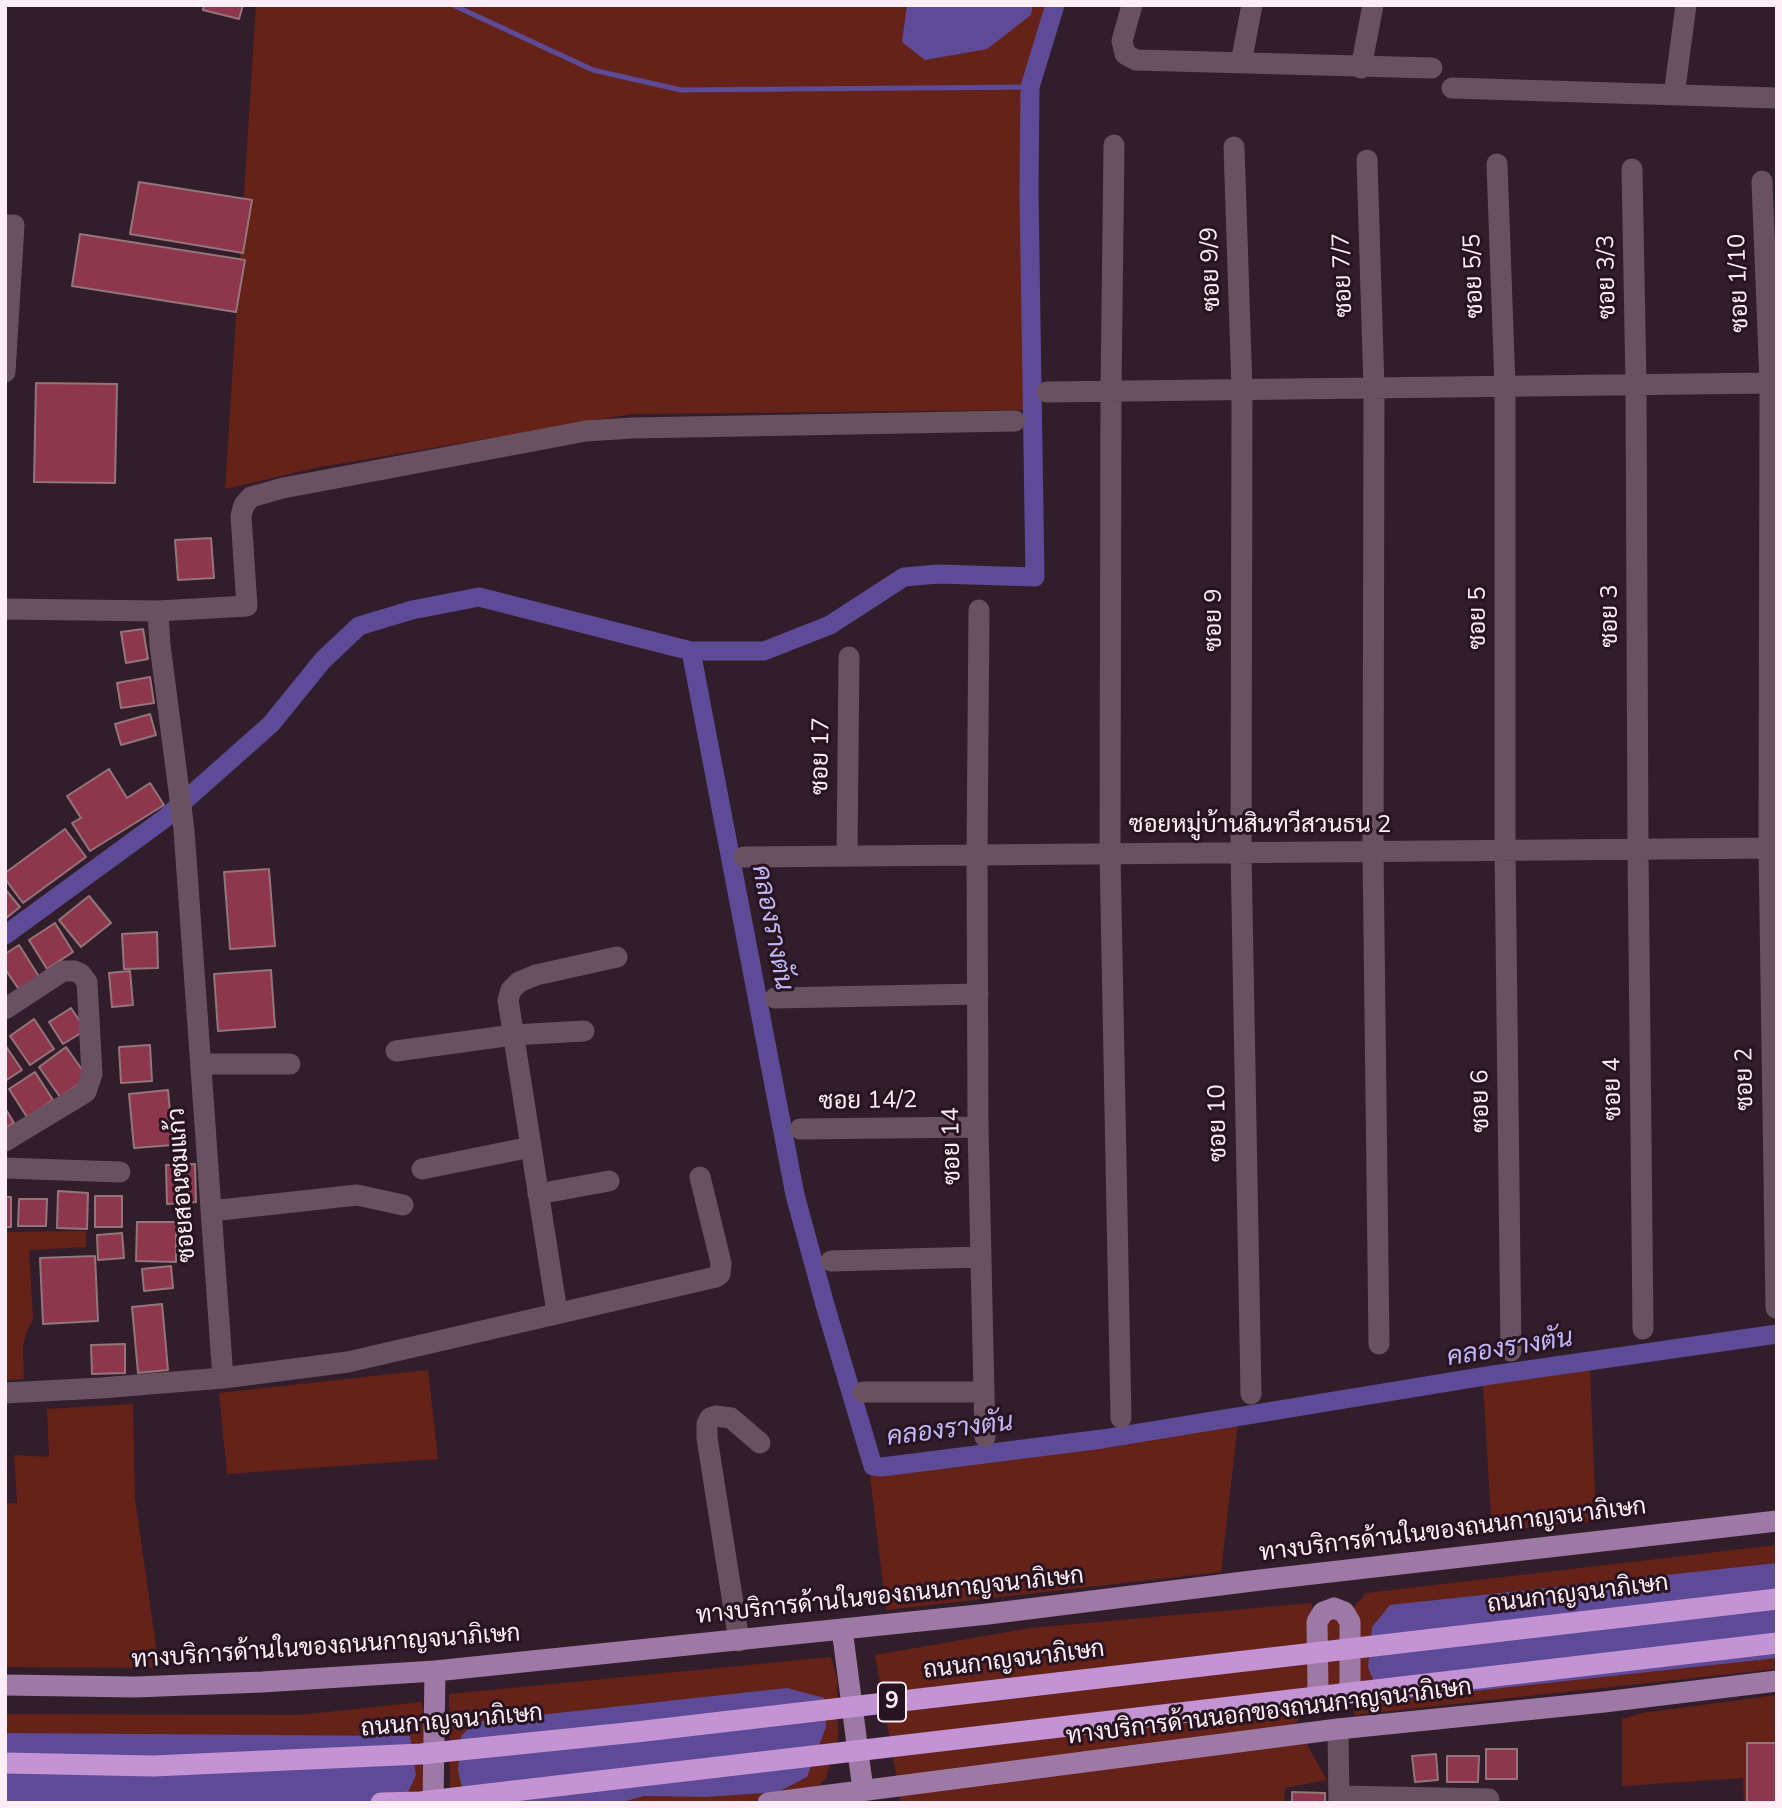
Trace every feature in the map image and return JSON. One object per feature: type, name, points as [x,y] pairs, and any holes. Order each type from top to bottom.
[{"type":"highway","name":"ถนนกาญจนาภิเษก","points":[[5,1763],[153,1766],[421,1754],[636,1732],[1777,1599]]},
{"type":"highway","name":"9","points":[[381,1803],[434,1800],[1777,1643]]},
{"type":"main road","name":"ทางบริการด้านในของถนนกาญจนาภิเษก","points":[[5,1685],[135,1687],[435,1671],[988,1614],[1777,1521]]},
{"type":"main road","points":[[1336,1572],[1336,1609]]},
{"type":"main road","points":[[1336,1609],[1344,1612],[1350,1622],[1350,1685],[1345,1694],[1338,1698],[1325,1697],[1318,1689],[1319,1616],[1323,1612],[1336,1609]]},
{"type":"main road","points":[[842,1629],[863,1790]]},
{"type":"main road","points":[[433,1803],[435,1671]]},
{"type":"main road","name":"ทางบริการด้านนอกของถนนกาญจนาภิเษก","points":[[768,1803],[832,1798],[863,1790],[1338,1729],[1777,1681]]},
{"type":"main road","points":[[1338,1698],[1338,1729]]},
{"type":"street","points":[[1132,5],[1122,41],[1125,54],[1136,60],[1432,68]]},
{"type":"street","points":[[1241,63],[1252,5]]},
{"type":"street","points":[[1361,68],[1373,5]]},
{"type":"street","points":[[1674,95],[1686,5]]},
{"type":"street","points":[[1452,88],[1777,98]]},
{"type":"street","points":[[1114,145],[1110,853],[1121,1418]]},
{"type":"street","name":"ซอย 9/9","points":[[1234,147],[1242,389]]},
{"type":"street","name":"ซอย 7/7","points":[[1367,160],[1374,389],[1373,851]]},
{"type":"street","name":"ซอย 5/5","points":[[1497,164],[1505,386]]},
{"type":"street","name":"ซอย 3/3","points":[[1632,169],[1636,384]]},
{"type":"street","name":"ซอย 1/10","points":[[1762,181],[1770,383],[1773,848]]},
{"type":"street","points":[[5,225],[14,225],[5,372]]},
{"type":"street","points":[[1047,392],[1770,383]]},
{"type":"street","name":"ซอย 3","points":[[1636,384],[1638,849]]},
{"type":"street","name":"ซอย 5","points":[[1505,386],[1506,850]]},
{"type":"street","name":"ซอย 9","points":[[1241,852],[1242,389]]},
{"type":"street","points":[[5,609],[158,611],[247,606],[241,516],[244,505],[251,497],[283,488],[586,432],[633,428],[1015,421]]},
{"type":"street","name":"ซอย 14","points":[[979,610],[978,1127],[985,1437]]},
{"type":"street","name":"ซอยสอนชมแก้ว","points":[[158,611],[184,830],[223,1378]]},
{"type":"street","name":"ซอย 17","points":[[846,856],[849,657]]},
{"type":"street","name":"ซอยหมู่บ้านสินทวีสวนธน 2","points":[[744,858],[1773,848]]},
{"type":"street","name":"ซอย 2","points":[[1773,848],[1776,1308]]},
{"type":"street","name":"ซอย 4","points":[[1638,849],[1643,1329]]},
{"type":"street","name":"ซอย 6","points":[[1506,850],[1511,1351]]},
{"type":"street","points":[[1373,851],[1379,1344]]},
{"type":"street","name":"ซอย 10","points":[[1241,852],[1251,1394]]},
{"type":"street","points":[[557,1312],[508,1000],[510,990],[519,982],[536,975],[617,957]]},
{"type":"street","points":[[5,1009],[63,971],[81,974],[87,982],[92,1074],[86,1092],[5,1141]]},
{"type":"street","points":[[775,998],[978,994]]},
{"type":"street","points":[[396,1051],[513,1035],[583,1031]]},
{"type":"street","points":[[201,1065],[290,1064]]},
{"type":"street","name":"ซอย 14/2","points":[[800,1129],[978,1127]]},
{"type":"street","points":[[422,1169],[531,1147]]},
{"type":"street","points":[[5,1168],[120,1172]]},
{"type":"street","points":[[5,1393],[223,1378],[348,1362],[557,1312],[708,1280],[720,1274],[721,1263],[700,1177]]},
{"type":"street","points":[[538,1194],[610,1181]]},
{"type":"street","points":[[211,1211],[357,1195],[403,1205]]},
{"type":"street","points":[[831,1261],[981,1257]]},
{"type":"street","points":[[863,1392],[984,1392]]},
{"type":"street","points":[[739,1641],[707,1424],[710,1418],[716,1416],[731,1418],[760,1443]]},
{"type":"street","points":[[1338,1729],[1339,1799],[1489,1799]]},
{"type":"shaded area","points":[[256,5],[907,5],[906,9],[1031,15],[1033,5],[1061,5],[1037,99],[1021,98],[1026,410],[632,414],[315,468],[225,489]]},
{"type":"shaded area","points":[[907,5],[1033,5],[1031,15],[987,49],[925,60],[902,42]]},
{"type":"shaded area","points":[[86,1231],[86,1247],[29,1250],[33,1319],[23,1346],[24,1379],[5,1380],[5,1232]]},
{"type":"shaded area","points":[[1590,1369],[1596,1521],[1492,1532],[1483,1385]]},
{"type":"shaded area","points":[[428,1370],[438,1459],[227,1474],[219,1393]]},
{"type":"shaded area","points":[[133,1404],[135,1498],[159,1668],[5,1667],[5,1504],[17,1503],[14,1455],[49,1457],[47,1409]]},
{"type":"shaded area","points":[[1238,1422],[1221,1572],[886,1610],[870,1476]]},
{"type":"shaded area","points":[[1777,1545],[1777,1669],[1354,1715],[1354,1607],[1366,1593]]},
{"type":"shaded area","points":[[1777,1563],[1777,1658],[1382,1701],[1368,1667],[1372,1627],[1390,1605]]},
{"type":"shaded area","points":[[1312,1603],[1315,1669],[1306,1709],[1295,1724],[1327,1780],[1285,1788],[1284,1803],[901,1803],[875,1655],[1030,1628]]},
{"type":"shaded area","points":[[1339,1616],[1346,1681],[1338,1690],[1327,1687],[1323,1681],[1328,1618]]},
{"type":"shaded area","points":[[831,1657],[837,1677],[838,1737],[826,1778],[804,1803],[450,1803],[449,1694]]},
{"type":"shaded area","points":[[787,1688],[824,1698],[826,1727],[807,1777],[778,1792],[706,1797],[644,1796],[619,1803],[466,1803],[458,1771],[461,1736],[475,1722]]},
{"type":"shaded area","points":[[1777,1695],[1777,1803],[1744,1803],[1743,1778],[1622,1786],[1622,1719],[1642,1713]]},
{"type":"shaded area","points":[[422,1702],[425,1728],[422,1803],[5,1803],[5,1714],[299,1715]]},
{"type":"shaded area","points":[[5,1733],[410,1736],[416,1775],[403,1803],[5,1803]]},
{"type":"building","points":[[204,5],[243,5],[239,19],[203,10]]},
{"type":"building","points":[[139,182],[252,200],[243,253],[130,234]]},
{"type":"building","points":[[80,234],[245,260],[236,312],[72,286]]},
{"type":"building","points":[[36,383],[117,384],[115,483],[34,482]]},
{"type":"building","points":[[211,538],[214,578],[178,580],[175,540]]},
{"type":"building","points":[[143,629],[148,659],[126,663],[121,632]]},
{"type":"building","points":[[150,677],[154,703],[121,708],[117,683]]},
{"type":"building","points":[[150,714],[156,735],[121,745],[115,724]]},
{"type":"building","points":[[109,769],[127,798],[150,783],[164,805],[90,851],[72,823],[81,818],[67,796]]},
{"type":"building","points":[[65,829],[86,857],[23,903],[5,879],[5,873]]},
{"type":"building","points":[[269,869],[275,946],[230,949],[224,872]]},
{"type":"building","points":[[5,889],[20,907],[5,919]]},
{"type":"building","points":[[89,896],[111,923],[81,947],[59,920]]},
{"type":"building","points":[[55,923],[73,952],[47,969],[29,940]]},
{"type":"building","points":[[157,932],[158,968],[124,969],[122,934]]},
{"type":"building","points":[[19,945],[40,978],[20,991],[5,969],[5,954]]},
{"type":"building","points":[[271,970],[275,1027],[218,1031],[214,974]]},
{"type":"building","points":[[130,971],[133,1005],[112,1007],[109,973]]},
{"type":"building","points":[[71,1008],[86,1030],[63,1044],[49,1022]]},
{"type":"building","points":[[34,1019],[54,1049],[30,1065],[10,1036]]},
{"type":"building","points":[[5,1045],[22,1070],[5,1081]]},
{"type":"building","points":[[150,1045],[152,1081],[121,1083],[119,1047]]},
{"type":"building","points":[[66,1047],[88,1078],[60,1097],[39,1067]]},
{"type":"building","points":[[35,1072],[53,1100],[27,1117],[9,1089]]},
{"type":"building","points":[[168,1090],[173,1145],[134,1148],[129,1094]]},
{"type":"building","points":[[5,1108],[14,1123],[5,1128]]},
{"type":"building","points":[[195,1164],[196,1202],[167,1204],[166,1165]]},
{"type":"building","points":[[58,1191],[88,1193],[87,1229],[57,1228]]},
{"type":"building","points":[[95,1196],[122,1196],[122,1227],[95,1227]]},
{"type":"building","points":[[5,1197],[11,1197],[11,1227],[5,1227]]},
{"type":"building","points":[[19,1199],[47,1199],[46,1226],[18,1226]]},
{"type":"building","points":[[137,1222],[176,1222],[176,1262],[136,1261]]},
{"type":"building","points":[[122,1233],[124,1258],[98,1260],[97,1235]]},
{"type":"building","points":[[95,1256],[98,1321],[43,1324],[40,1258]]},
{"type":"building","points":[[171,1266],[173,1288],[144,1291],[142,1269]]},
{"type":"building","points":[[162,1304],[168,1370],[138,1373],[132,1307]]},
{"type":"building","points":[[125,1344],[125,1373],[92,1374],[91,1345]]},
{"type":"building","points":[[1747,1743],[1777,1743],[1777,1803],[1747,1803]]},
{"type":"building","points":[[1486,1749],[1517,1749],[1517,1779],[1486,1779]]},
{"type":"building","points":[[1436,1754],[1438,1780],[1415,1782],[1412,1756]]},
{"type":"building","points":[[1447,1756],[1479,1756],[1478,1782],[1447,1782]]},
{"type":"building","points":[[1292,1792],[1325,1793],[1325,1803],[1292,1803]]},
{"type":"waterway","points":[[453,5],[593,70],[681,90],[1030,87]]},
{"type":"waterway","points":[[5,935],[164,819],[271,724],[323,660],[359,626],[412,610],[479,597],[691,651],[764,651],[830,625],[904,577],[938,574],[1035,577],[1030,87],[1055,5]]},
{"type":"waterway","name":"คลองรางตัน","points":[[691,651],[795,1195],[873,1466],[1102,1439],[1492,1375],[1777,1334]]}]
